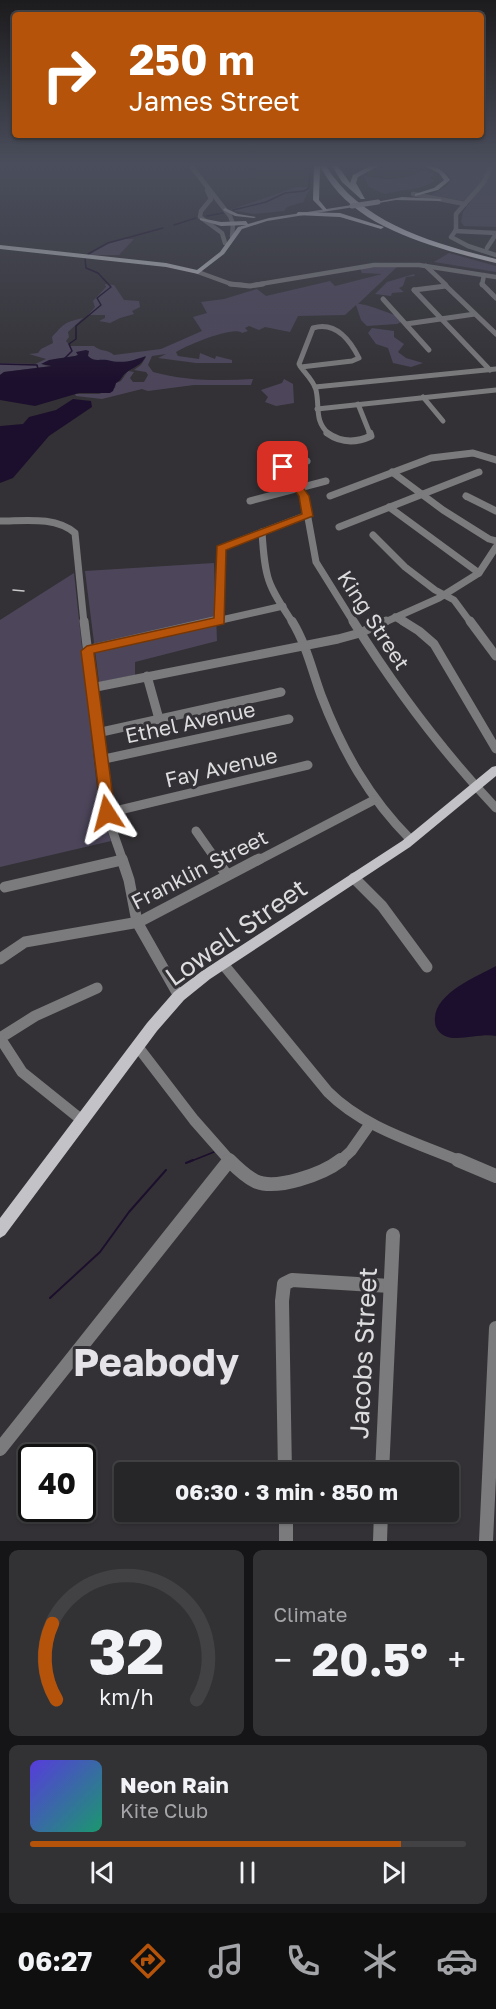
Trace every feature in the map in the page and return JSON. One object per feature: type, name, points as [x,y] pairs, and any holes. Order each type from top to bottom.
[{"type":"highway","points":[[416,238],[496,259]]},
{"type":"highway","points":[[417,238],[422,240]]},
{"type":"highway","points":[[428,238],[496,259]]},
{"type":"highway","points":[[440,238],[496,259]]},
{"type":"main road","points":[[196,272],[225,243],[227,238]]},
{"type":"main road","points":[[166,265],[196,272],[222,253],[231,238]]},
{"type":"main road","points":[[0,247],[166,265],[194,267],[202,265]]},
{"type":"main road","name":"Lowell Street","points":[[0,1230],[179,996],[223,964],[411,840],[496,770]]},
{"type":"street","points":[[223,238],[225,243]]},
{"type":"street","points":[[451,238],[496,259]]},
{"type":"street","points":[[487,248],[493,238]]},
{"type":"street","points":[[196,272],[231,284],[250,286],[363,266],[426,266],[496,277]]},
{"type":"street","points":[[426,266],[496,334]]},
{"type":"street","points":[[484,275],[481,283],[495,296]]},
{"type":"street","points":[[446,286],[414,290],[440,319],[493,369]]},
{"type":"street","points":[[383,299],[429,350]]},
{"type":"street","points":[[406,324],[475,314]]},
{"type":"street","points":[[486,324],[496,323]]},
{"type":"street","points":[[301,367],[352,361],[359,356],[334,327],[318,326],[312,330],[300,359],[301,367],[315,387],[320,423],[330,434],[340,440],[352,441],[367,438],[372,434],[358,404]]},
{"type":"street","points":[[315,387],[493,369]]},
{"type":"street","points":[[317,409],[496,390]]},
{"type":"street","points":[[423,397],[443,421]]},
{"type":"street","points":[[330,496],[431,458],[472,453],[496,460]]},
{"type":"street","name":"King Street","points":[[274,459],[283,467],[304,496],[316,562],[360,633],[421,723],[475,787],[496,808]]},
{"type":"street","points":[[283,467],[307,461]]},
{"type":"street","points":[[392,472],[443,510],[489,539],[496,541]]},
{"type":"street","points":[[339,527],[479,472]]},
{"type":"street","points":[[250,501],[326,481]]},
{"type":"street","points":[[466,496],[496,511]]},
{"type":"street","points":[[389,507],[480,573]]},
{"type":"street","points":[[220,621],[219,550],[227,544],[307,516]]},
{"type":"street","points":[[0,520],[51,522],[71,528],[77,541],[91,688],[107,813],[129,880],[137,922],[179,996]]},
{"type":"street","points":[[262,532],[266,576],[303,646],[310,669],[349,762],[360,783],[411,840]]},
{"type":"street","points":[[373,535],[405,567],[435,590],[454,600],[496,656]]},
{"type":"street","points":[[91,688],[360,633],[435,600],[480,573],[492,563],[496,547]]},
{"type":"street","points":[[87,651],[283,606]]},
{"type":"street","points":[[395,617],[419,631],[434,644],[496,749]]},
{"type":"street","points":[[147,676],[159,719]]},
{"type":"street","points":[[97,733],[281,692]]},
{"type":"street","name":"Ethel Avenue","points":[[100,760],[289,719]]},
{"type":"street","name":"Fay Avenue","points":[[107,813],[308,765]]},
{"type":"street","name":"Franklin Street","points":[[0,959],[25,942],[137,922],[374,800]]},
{"type":"street","points":[[196,831],[227,875]]},
{"type":"street","points":[[5,887],[122,860]]},
{"type":"street","points":[[354,878],[382,906],[427,967]]},
{"type":"street","points":[[223,964],[328,1092],[344,1108],[370,1124],[496,1176]]},
{"type":"street","points":[[83,1121],[27,1077],[0,1038],[35,1016],[97,988]]},
{"type":"street","points":[[138,1047],[228,1162],[255,1181],[264,1183],[293,1180],[321,1173],[345,1160],[370,1124]]},
{"type":"street","points":[[0,1449],[228,1162]]},
{"type":"street","name":"Jacobs Street","points":[[382,1462],[393,1234]]},
{"type":"street","points":[[285,1462],[282,1289],[286,1282],[292,1280],[390,1286]]},
{"type":"street","points":[[486,1541],[496,1328]]},
{"type":"street","points":[[286,1522],[286,1541]]},
{"type":"street","points":[[380,1541],[381,1522]]},
{"type":"shaded area","points":[[134,239],[119,255],[89,255],[108,243]]},
{"type":"shaded area","points":[[449,253],[496,266],[496,272],[434,262]]},
{"type":"shaded area","points":[[398,266],[358,304],[398,316],[401,322],[397,324],[367,326],[361,320],[356,305],[345,315],[298,316],[290,332],[265,327],[259,330],[249,326],[245,328],[248,331],[221,334],[176,352],[178,356],[199,359],[200,353],[215,359],[216,356],[232,360],[232,363],[196,363],[158,358],[166,354],[152,356],[148,365],[153,372],[165,375],[202,380],[253,379],[251,385],[194,385],[148,391],[142,389],[102,399],[76,396],[75,394],[99,394],[115,388],[116,383],[121,381],[128,371],[134,372],[130,378],[133,382],[144,382],[148,375],[146,372],[134,370],[146,357],[134,362],[119,363],[92,360],[76,352],[78,355],[54,359],[43,365],[52,366],[4,372],[0,375],[0,363],[35,364],[46,359],[29,354],[38,353],[53,343],[52,337],[64,324],[77,319],[83,318],[68,332],[69,337],[66,341],[70,346],[94,346],[114,355],[161,349],[202,331],[193,317],[207,313],[201,302],[224,299],[257,289],[266,296],[330,281],[335,286],[382,274],[362,273],[360,268]]},
{"type":"shaded area","points":[[414,274],[415,276],[406,277],[403,286],[399,288],[404,292],[392,293],[391,296],[375,294],[387,282]]},
{"type":"shaded area","points":[[105,284],[114,285],[124,300],[139,301],[140,307],[132,311],[134,314],[110,323],[99,321],[105,318],[105,315],[88,315],[95,307],[93,301],[106,287]]},
{"type":"shaded area","points":[[372,328],[394,331],[394,337],[404,344],[398,352],[406,358],[423,363],[411,367],[393,363],[388,348],[376,344],[368,333]]},
{"type":"shaded area","points":[[89,351],[88,356],[97,360],[122,362],[146,356],[140,364],[116,383],[110,393],[79,393],[35,406],[0,400],[0,375],[4,372],[52,366],[41,364],[49,360],[75,356],[78,355],[76,352]]},
{"type":"shaded area","points":[[284,379],[293,384],[294,403],[276,406],[265,402],[268,397],[261,390],[282,383]]},
{"type":"shaded area","points":[[73,399],[91,401],[92,407],[49,436],[13,478],[0,483],[0,426],[23,424],[29,417],[56,410]]},
{"type":"shaded area","points":[[214,563],[217,641],[135,662],[135,675],[99,682],[85,571]]},
{"type":"shaded area","points":[[74,573],[100,811],[111,841],[0,867],[0,620]]},
{"type":"shaded area","points":[[496,966],[496,1036],[450,1038],[441,1034],[435,1022],[440,1003],[467,981]]},
{"type":"waterway","points":[[88,254],[108,243],[127,238]]},
{"type":"waterway","points":[[65,358],[72,351],[69,344],[76,339],[76,326],[101,305],[97,298],[111,287],[98,273],[86,268],[85,259]]},
{"type":"waterway","points":[[0,364],[37,365],[38,369]]},
{"type":"waterway","points":[[189,1162],[214,1152]]},
{"type":"waterway","points":[[186,1163],[193,1160]]},
{"type":"waterway","points":[[50,1298],[100,1252],[129,1212],[166,1170]]},
{"type":"railway","points":[[13,590],[24,591]]},
{"type":"district","name":"Peabody","points":[[156,1361]]},
{"type":"route","points":[[107,813],[87,651],[220,621],[220,548],[307,516],[304,496],[283,467]]}]
